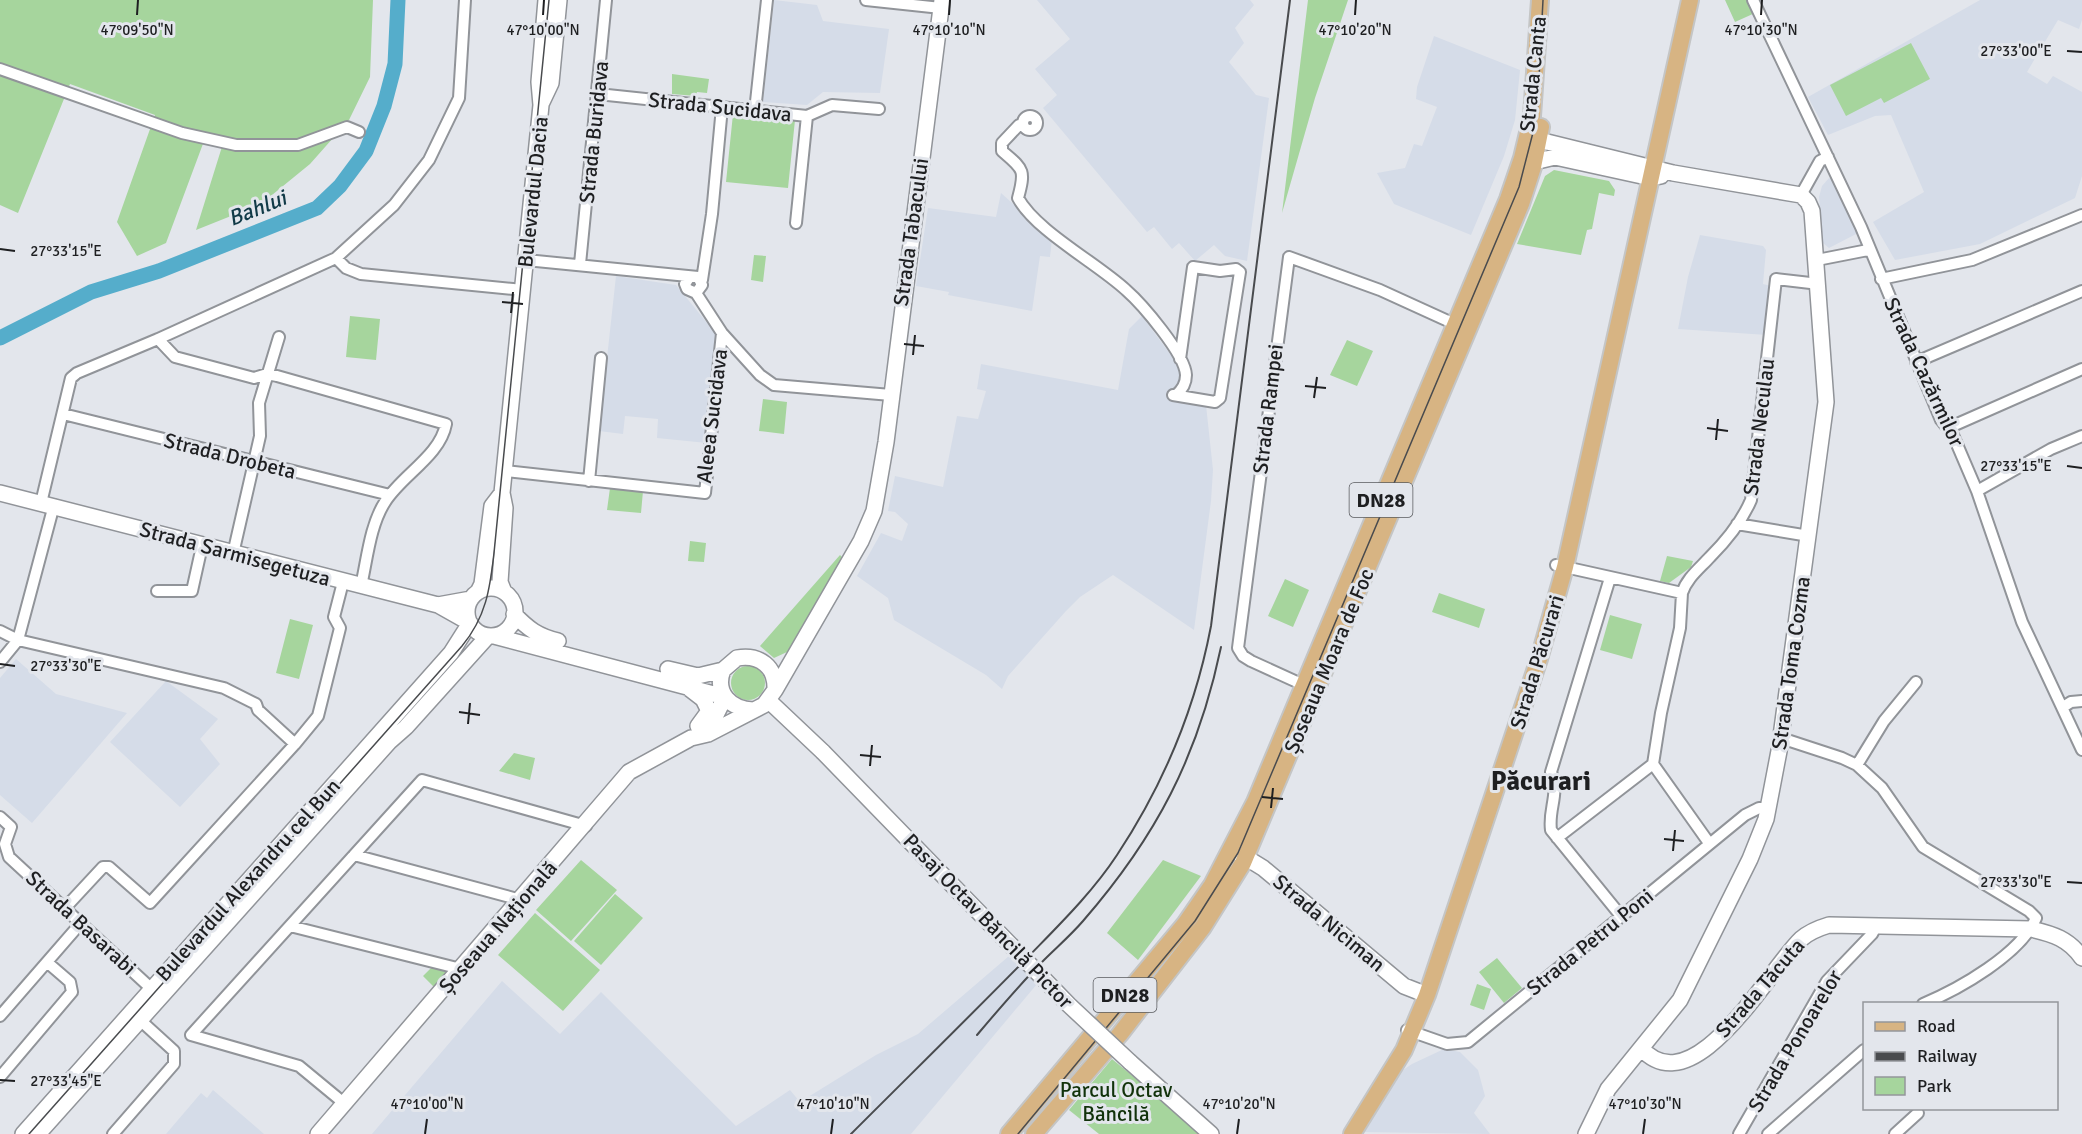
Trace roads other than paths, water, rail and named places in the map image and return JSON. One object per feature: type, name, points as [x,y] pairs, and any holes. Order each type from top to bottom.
[{"type":"main road","name":"Strada Canta","points":[[1533,150],[1540,0]]},
{"type":"main road","name":"Strada Canta","points":[[1533,150],[1545,91],[1549,0]]},
{"type":"main road","points":[[1648,171],[1680,0]]},
{"type":"main road","points":[[1648,171],[1690,0]]},
{"type":"main road","name":"Șoseaua Moara de Foc","points":[[1034,1134],[1120,1034],[1203,927],[1239,853],[1256,802],[1310,688],[1461,327],[1508,199],[1533,150]]},
{"type":"main road","name":"Șoseaua Moara de Foc","points":[[1461,327],[1521,204],[1533,150]]},
{"type":"main road","name":"Strada Păcurari","points":[[1352,1134],[1408,1030],[1423,994],[1561,566],[1648,171]]},
{"type":"main road","name":"DN28","points":[[1009,1134],[1185,924],[1212,885],[1239,853]]},
{"type":"main road","name":"Strada Păcurari","points":[[1343,1134],[1408,1030]]},
{"type":"street","points":[[0,662],[18,640],[71,378],[77,373],[336,258],[394,205],[429,160],[459,98],[465,0]]},
{"type":"street","name":"Bulevardul Dacia","points":[[502,493],[541,105],[539,82],[546,0]]},
{"type":"street","name":"Bulevardul Dacia","points":[[541,105],[551,83],[559,0]]},
{"type":"street","name":"Strada Buridava","points":[[580,264],[606,0]]},
{"type":"street","points":[[755,111],[767,0]]},
{"type":"street","points":[[866,0],[942,4]]},
{"type":"street","name":"Strada Cazărmilor","points":[[1753,0],[1828,157],[1941,420],[1953,435],[1977,491],[2022,622],[2082,750]]},
{"type":"street","name":"Strada Tabacului","points":[[772,695],[861,541],[871,519],[878,491],[942,4]]},
{"type":"street","points":[[0,69],[182,133],[225,143],[298,145],[347,127],[360,132]]},
{"type":"street","name":"Strada Sucidava","points":[[598,94],[807,116],[796,223]]},
{"type":"street","points":[[807,116],[832,105],[879,109]]},
{"type":"street","points":[[696,293],[700,290],[712,214],[723,106]]},
{"type":"street","points":[[1023,124],[1019,125],[1002,143],[1002,151],[1021,168],[1024,174],[1018,198],[1022,206],[1127,291],[1172,345],[1185,369],[1186,382],[1174,395],[1215,402],[1220,398],[1240,272],[1236,269],[1220,271],[1193,267],[1180,359]]},
{"type":"street","name":"Strada Canta","points":[[1533,150],[1648,171]]},
{"type":"street","name":"Strada Canta","points":[[1533,150],[1555,157],[1648,171]]},
{"type":"street","points":[[1648,171],[1673,173],[1801,195],[1820,161],[1828,157]]},
{"type":"street","name":"Strada Toma Cozma","points":[[1586,1134],[1608,1089],[1680,1000],[1750,859],[1768,808],[1781,738],[1826,402],[1812,211],[1808,202],[1801,195]]},
{"type":"street","points":[[1881,279],[1972,260],[2082,214]]},
{"type":"street","points":[[1817,260],[1868,250]]},
{"type":"street","name":"Strada Rampei","points":[[1310,688],[1251,661],[1238,648],[1289,257],[1380,290],[1461,327]]},
{"type":"street","points":[[336,258],[346,268],[361,274],[523,290]]},
{"type":"street","points":[[526,260],[580,264],[689,278],[698,277],[702,280]]},
{"type":"street","points":[[689,278],[685,284],[687,289],[696,293],[723,333],[760,375],[774,385],[891,395]]},
{"type":"street","name":"Strada Neculau","points":[[1682,593],[1686,582],[1712,556],[1737,524],[1746,511],[1754,490],[1761,397],[1767,375],[1776,279],[1818,284]]},
{"type":"street","points":[[1916,362],[2082,291]]},
{"type":"street","name":"Aleea Sucidava","points":[[505,471],[705,493],[723,333]]},
{"type":"street","points":[[233,554],[260,436],[259,403],[279,337]]},
{"type":"street","points":[[158,339],[175,357],[254,378],[267,374],[446,424],[444,437],[390,495],[380,511],[361,586]]},
{"type":"street","points":[[589,481],[601,357]]},
{"type":"street","points":[[1948,428],[2082,369]]},
{"type":"street","name":"Strada Drobeta","points":[[63,414],[390,495]]},
{"type":"street","points":[[1977,491],[2051,449],[2082,436]]},
{"type":"street","name":"Strada Sarmisegetuza","points":[[0,493],[440,608],[474,596]]},
{"type":"street","points":[[491,636],[508,629],[514,614],[512,602],[500,582],[505,508],[502,493]]},
{"type":"street","points":[[470,623],[467,609],[482,584],[492,506],[502,493]]},
{"type":"street","points":[[1737,524],[1809,536]]},
{"type":"street","points":[[157,591],[192,591],[202,546]]},
{"type":"street","points":[[1557,838],[1653,765],[1661,713],[1680,628],[1682,593],[1561,566]]},
{"type":"street","points":[[1610,578],[1551,772],[1556,799],[1550,820],[1551,830],[1621,916]]},
{"type":"street","points":[[64,909],[104,867],[110,867],[150,903],[295,744],[318,716],[340,628],[334,617],[343,582]]},
{"type":"street","points":[[474,596],[490,589],[504,592]]},
{"type":"street","points":[[440,608],[470,623],[478,633],[682,684],[725,697],[735,706],[753,710],[772,695],[774,675],[759,659],[744,657],[732,661],[723,670],[708,676],[684,674],[540,636],[527,628],[514,614]]},
{"type":"street","points":[[440,608],[456,628],[451,653]]},
{"type":"street","name":"Bulevardul Alexandru cel Bun","points":[[38,1134],[140,1020],[156,993],[451,653],[470,623]]},
{"type":"street","points":[[0,631],[18,640],[224,688],[256,704],[258,710],[295,744]]},
{"type":"street","name":"Bulevardul Alexandru cel Bun","points":[[23,1134],[491,636]]},
{"type":"street","points":[[766,664],[777,664],[794,654]]},
{"type":"street","points":[[723,670],[721,683],[725,697]]},
{"type":"street","points":[[1857,765],[1884,720],[1916,682]]},
{"type":"street","points":[[673,747],[701,724],[708,711],[703,699],[682,684]]},
{"type":"street","name":"Pasaj Octav Băncilă Pictor","points":[[772,695],[823,752],[1069,1005],[1211,1134]]},
{"type":"street","name":"Șoseaua Națională","points":[[692,738],[713,721],[725,697]]},
{"type":"street","points":[[2063,707],[2071,702],[2082,701]]},
{"type":"street","name":"Șoseaua Națională","points":[[318,1134],[586,826],[629,772],[673,747],[692,738],[708,734],[753,710]]},
{"type":"street","points":[[1781,738],[1857,765],[1882,789],[1916,840],[1929,851],[2029,910],[2036,918],[2031,929],[2020,941],[1968,982],[1927,1002]]},
{"type":"street","points":[[1653,765],[1710,843]]},
{"type":"street","points":[[345,1104],[299,1066],[191,1035],[422,780],[586,826]]},
{"type":"street","name":"Strada Petru Poni","points":[[1408,1030],[1456,1046],[1468,1042],[1710,843],[1751,812],[1759,808],[1768,808]]},
{"type":"street","name":"Strada Basarabi","points":[[0,817],[11,827],[5,844],[9,857],[156,993]]},
{"type":"street","name":"Strada Niciman","points":[[1239,853],[1301,899],[1404,986],[1423,994]]},
{"type":"street","points":[[354,855],[521,900]]},
{"type":"street","points":[[0,1016],[80,924]]},
{"type":"street","name":"Strada Tăcuta","points":[[1641,1048],[1654,1060],[1670,1062],[1703,1049],[1737,1020],[1800,940],[1808,933],[1830,925],[2031,929],[2059,936],[2073,945],[2082,958]]},
{"type":"street","name":"Strada Ponoarelor","points":[[1739,1134],[1827,981],[1872,934],[1877,925]]},
{"type":"street","points":[[290,926],[461,969]]},
{"type":"street","points":[[0,1077],[72,992],[70,982],[48,963]]},
{"type":"street","points":[[113,1134],[174,1064],[174,1051],[140,1020]]},
{"type":"street","points":[[1768,1134],[1863,1051]]},
{"type":"street","points":[[1895,1134],[1917,1113]]},
{"type":"waterway","name":"Bahlui","points":[[0,338],[91,292],[159,271],[317,208],[340,186],[366,151],[384,106],[395,64],[398,0]]},
{"type":"tram line","points":[[29,1134],[462,646],[477,624],[486,602],[491,579],[549,0]]},
{"type":"tram line","points":[[1018,1134],[1195,921],[1238,853],[1519,187],[1537,117],[1543,0]]},
{"type":"railway","points":[[851,1134],[1086,896],[1134,828],[1163,773],[1187,717],[1211,626],[1290,0]]},
{"type":"railway","points":[[977,1035],[1026,978],[1083,921],[1109,890],[1153,826],[1171,794],[1200,724],[1221,647]]},
{"type":"district","name":"Păcurari","points":[[1541,781]]},
{"type":"park label","name":"Parcul Octav Băncilă","points":[[1116,1102]]}]
